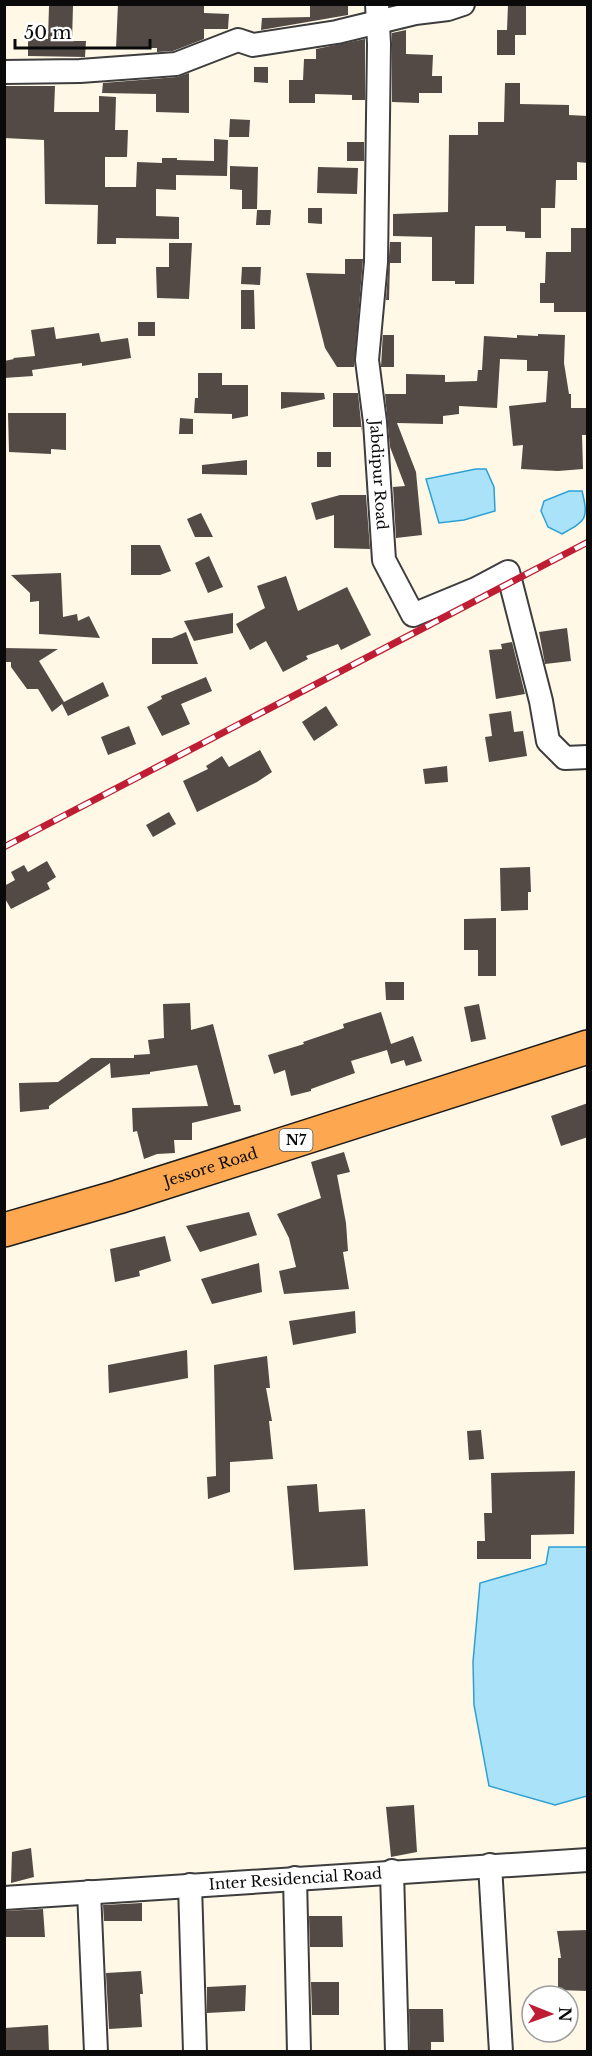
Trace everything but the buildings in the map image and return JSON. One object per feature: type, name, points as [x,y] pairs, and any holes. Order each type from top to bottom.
[{"type":"highway","name":"Jessore Road","points":[[4,1230],[118,1197],[588,1047]]},
{"type":"street","points":[[4,72],[176,64],[238,40],[253,45],[337,32],[377,13],[463,4]]},
{"type":"street","name":"Jabdipur Road","points":[[377,13],[380,44],[376,262],[367,360],[375,422],[384,560],[413,615],[476,589],[508,572],[541,701],[548,741],[565,758],[588,757]]},
{"type":"street","name":"Inter Residencial Road","points":[[4,1898],[588,1860]]},
{"type":"street","points":[[490,1865],[501,2052]]},
{"type":"street","points":[[392,1871],[397,2052]]},
{"type":"street","points":[[295,1878],[299,2052]]},
{"type":"street","points":[[190,1885],[195,2052]]},
{"type":"street","points":[[89,1892],[96,2052]]},
{"type":"water","points":[[486,469],[494,487],[495,511],[464,520],[439,523],[426,479]]},
{"type":"water","points":[[569,491],[582,491],[585,513],[581,522],[562,534],[548,527],[541,511],[544,501]]},
{"type":"water","points":[[549,1547],[588,1547],[587,1796],[555,1805],[489,1786],[474,1705],[473,1662],[480,1583],[546,1564]]},
{"type":"railway","points":[[4,847],[588,542]]}]
